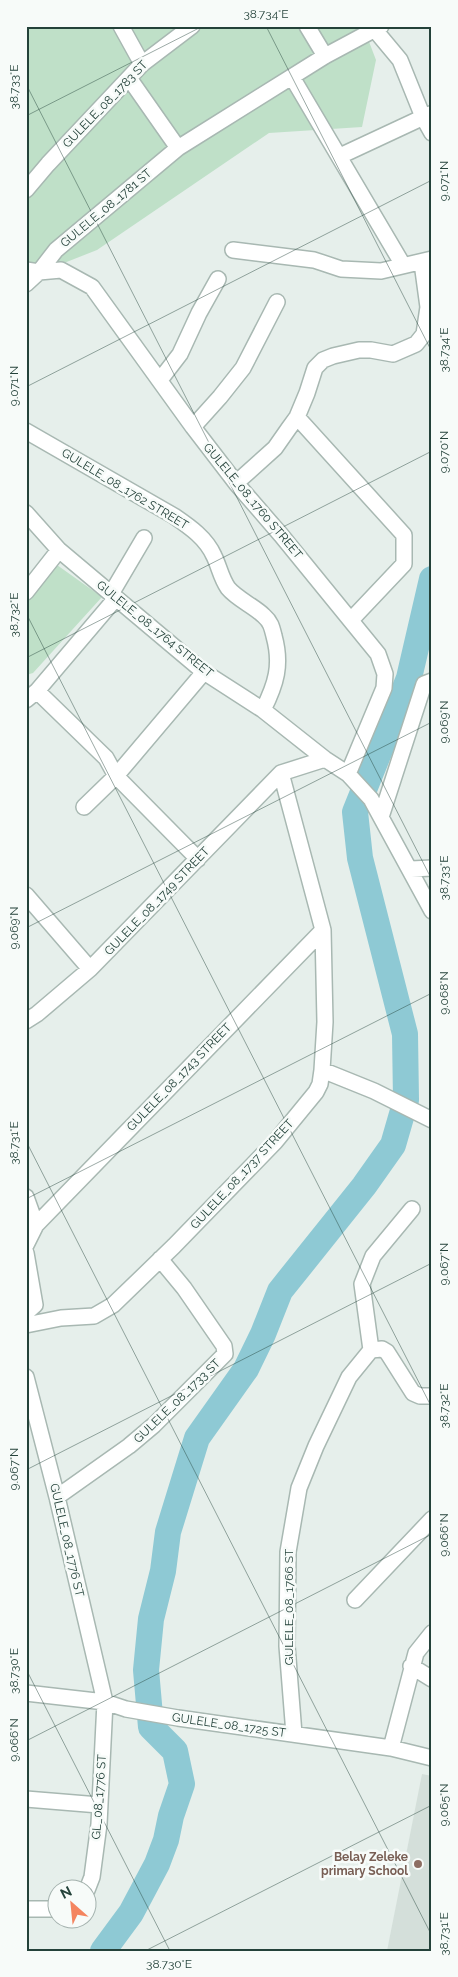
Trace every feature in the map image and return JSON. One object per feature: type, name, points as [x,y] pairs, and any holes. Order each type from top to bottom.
[{"type":"street","points":[[121,26],[142,64]]},
{"type":"street","name":"GULELE_08_1783 ST","points":[[26,190],[142,64],[192,26]]},
{"type":"street","points":[[307,26],[325,56]]},
{"type":"street","points":[[378,28],[400,60],[427,115],[432,134]]},
{"type":"street","name":"GULELE_08_1781 ST","points":[[26,284],[33,271],[56,250],[178,148],[325,56],[378,28]]},
{"type":"street","points":[[292,76],[403,265]]},
{"type":"street","points":[[129,78],[178,148]]},
{"type":"street","points":[[340,156],[427,115]]},
{"type":"street","points":[[233,250],[314,260],[341,269],[381,270],[427,261],[428,307],[428,320],[424,334],[416,344],[393,354],[359,350],[323,360],[315,368],[297,417],[275,448],[236,483]]},
{"type":"street","name":"GULELE_08_1760 STREET","points":[[33,271],[61,270],[92,287],[192,427],[378,654],[385,674],[384,688],[348,774]]},
{"type":"street","points":[[160,380],[180,354],[199,313],[218,279]]},
{"type":"street","points":[[192,427],[220,397],[242,368],[277,302]]},
{"type":"street","points":[[297,417],[404,535],[404,564],[351,620]]},
{"type":"street","name":"GULELE_08_1762 STREET","points":[[26,430],[174,516],[192,528],[205,541],[214,555],[229,589],[264,615],[270,623],[278,652],[277,666],[273,690],[263,710]]},
{"type":"street","name":"GULELE_08_1764 STREET","points":[[26,513],[59,550],[204,672],[263,710],[325,759],[348,774],[371,799],[411,870]]},
{"type":"street","points":[[144,538],[114,596],[32,695],[106,758],[116,776],[198,859]]},
{"type":"street","points":[[26,592],[59,550]]},
{"type":"street","points":[[84,807],[116,776],[204,672]]},
{"type":"street","points":[[381,817],[424,684],[432,681]]},
{"type":"street","points":[[281,773],[325,759]]},
{"type":"street","name":"GULELE_08_1749 STREET","points":[[26,1021],[90,970],[281,773]]},
{"type":"street","name":"GULELE_08_1737 STREET","points":[[26,1325],[61,1318],[94,1316],[113,1305],[275,1142],[316,1092],[322,1070],[325,1022],[323,930],[281,773]]},
{"type":"street","points":[[432,868],[411,870],[432,911]]},
{"type":"street","points":[[26,895],[90,970]]},
{"type":"street","name":"GULELE_08_1743 STREET","points":[[26,1245],[36,1225],[323,930]]},
{"type":"street","points":[[322,1070],[374,1091],[431,1120]]},
{"type":"street","points":[[26,1197],[36,1225]]},
{"type":"street","points":[[412,1209],[373,1256],[362,1284],[371,1350],[382,1349],[387,1352],[412,1393],[420,1396],[432,1396]]},
{"type":"street","points":[[26,1253],[35,1304],[26,1313]]},
{"type":"street","name":"GULELE_08_1733 ST","points":[[57,1496],[129,1446],[154,1425],[225,1354],[224,1346],[184,1288],[160,1259]]},
{"type":"street","name":"GULELE_08_1766 ST","points":[[294,1734],[287,1646],[288,1552],[299,1488],[316,1446],[349,1377],[371,1350]]},
{"type":"street","name":"GULELE_08_1776 ST","points":[[26,1377],[57,1496],[105,1702]]},
{"type":"street","points":[[355,1600],[432,1519]]},
{"type":"street","points":[[392,1748],[416,1653],[432,1633]]},
{"type":"street","points":[[412,1666],[432,1679]]},
{"type":"street","name":"GULELE_08_1725 ST","points":[[26,1693],[105,1702],[126,1709],[178,1718],[392,1748],[432,1758]]},
{"type":"street","name":"GL_08_1776 ST","points":[[91,1880],[99,1824],[105,1702]]},
{"type":"street","points":[[26,1799],[99,1805]]},
{"type":"street","points":[[26,1909],[48,1909]]},
{"type":"shaded area","name":"Belay Zeleke primary School","points":[[422,1774],[432,1776],[432,1951],[387,1951]]},
{"type":"green space","points":[[26,26],[363,26],[376,60],[362,127],[269,133],[97,250],[26,278]]},
{"type":"green space","points":[[57,565],[102,597],[33,673],[26,675],[26,599]]},
{"type":"waterway","points":[[103,1951],[131,1913],[157,1864],[182,1784],[175,1751],[151,1727],[146,1670],[151,1619],[163,1571],[168,1532],[197,1438],[246,1369],[263,1334],[280,1291],[364,1186],[393,1145],[406,1100],[405,1034],[360,858],[355,812],[409,678],[432,579]]},
{"type":"place","name":"Belay Zeleke primary School","points":[[418,1864]]}]
